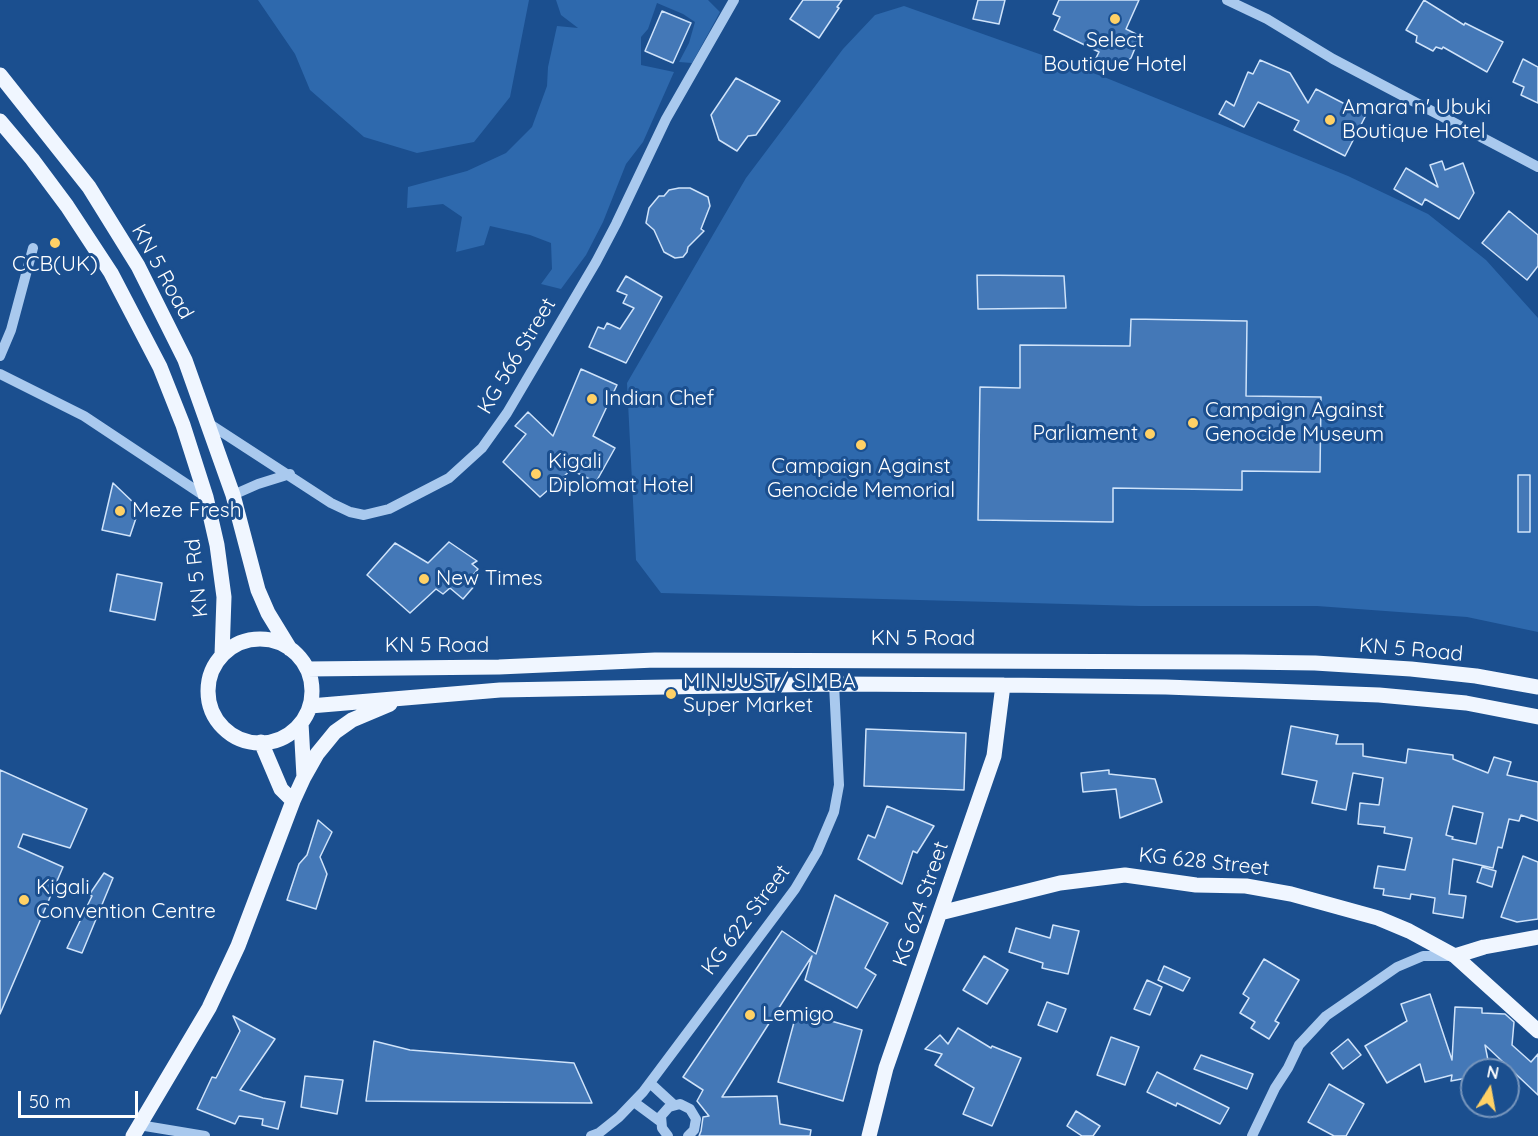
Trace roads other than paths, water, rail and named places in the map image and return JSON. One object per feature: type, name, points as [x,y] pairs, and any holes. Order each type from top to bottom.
[{"type":"main road","name":"KN 5 Road","points":[[0,75],[89,187],[138,266],[185,360],[233,495],[258,590],[268,613],[290,649]]},
{"type":"main road","points":[[0,121],[67,206],[111,273],[160,367],[183,425],[206,497]]},
{"type":"main road","name":"KN 5 Rd","points":[[206,497],[217,545],[224,597],[222,655]]},
{"type":"main road","points":[[255,639],[273,641],[290,649],[307,669],[312,687],[310,706],[301,723],[282,738],[261,742],[244,740],[232,735],[214,717],[209,705],[208,682],[216,663],[231,647],[255,639]]},
{"type":"main road","name":"KN 5 Road","points":[[307,669],[499,667],[678,660],[1263,662],[1412,669],[1476,676],[1538,687]]},
{"type":"main road","points":[[310,706],[500,690],[834,684],[1004,685],[1166,687],[1379,694],[1466,703],[1538,717]]},
{"type":"main road","name":"KG 624 Street","points":[[869,1136],[886,1068],[994,756],[1004,685]]},
{"type":"main road","points":[[136,1131],[209,1008],[238,946],[293,801],[317,754],[334,732],[352,720],[411,697]]},
{"type":"main road","points":[[301,723],[304,777]]},
{"type":"main road","points":[[261,742],[281,789],[293,801]]},
{"type":"main road","name":"KG 628 Street","points":[[940,913],[1060,883],[1125,875],[1196,885],[1246,886],[1291,894],[1378,918],[1409,931],[1455,956],[1538,1031]]},
{"type":"main road","points":[[1455,956],[1484,947],[1538,937]]},
{"type":"street","name":"KG 566 Street","points":[[208,423],[290,474],[331,503],[350,512],[364,515],[389,509],[449,478],[482,448],[507,413],[596,262],[666,119],[734,0]]},
{"type":"street","points":[[1227,0],[1267,19],[1333,59],[1538,167]]},
{"type":"street","points":[[0,356],[11,330],[33,248]]},
{"type":"street","points":[[0,374],[84,416],[206,497]]},
{"type":"street","points":[[233,495],[290,474]]},
{"type":"street","name":"KG 622 Street","points":[[591,1136],[599,1133],[619,1117],[650,1083],[795,889],[827,830],[834,812],[839,785],[834,684]]},
{"type":"street","points":[[1252,1136],[1299,1045],[1326,1016],[1396,967],[1423,956],[1455,956]]},
{"type":"street","points":[[650,1083],[674,1105]]},
{"type":"street","points":[[634,1102],[661,1122]]},
{"type":"street","points":[[668,1136],[661,1122],[664,1111],[674,1105],[686,1106],[694,1113],[696,1125],[688,1136]]},
{"type":"street","points":[[136,1131],[205,1136]]},
{"type":"place","name":"Select Boutique Hotel","points":[[1115,19]]},
{"type":"place","name":"Amara n' Ubuki Boutique Hotel","points":[[1330,120]]},
{"type":"place","name":"CCB(UK)","points":[[55,243]]},
{"type":"place","name":"Indian Chef","points":[[592,399]]},
{"type":"place","name":"Campaign Against Genocide Museum","points":[[1193,423]]},
{"type":"place","name":"Parliament","points":[[1150,434]]},
{"type":"place","name":"Campaign Against Genocide Memorial","points":[[861,445]]},
{"type":"place","name":"Kigali Diplomat Hotel","points":[[536,474]]},
{"type":"place","name":"Meze Fresh","points":[[120,511]]},
{"type":"place","name":"New Times","points":[[424,579]]},
{"type":"place","name":"MINIJUST/ SIMBA Super Market","points":[[671,694]]},
{"type":"place","name":"Kigali Convention Centre","points":[[24,900]]},
{"type":"place","name":"Lemigo","points":[[750,1015]]}]
